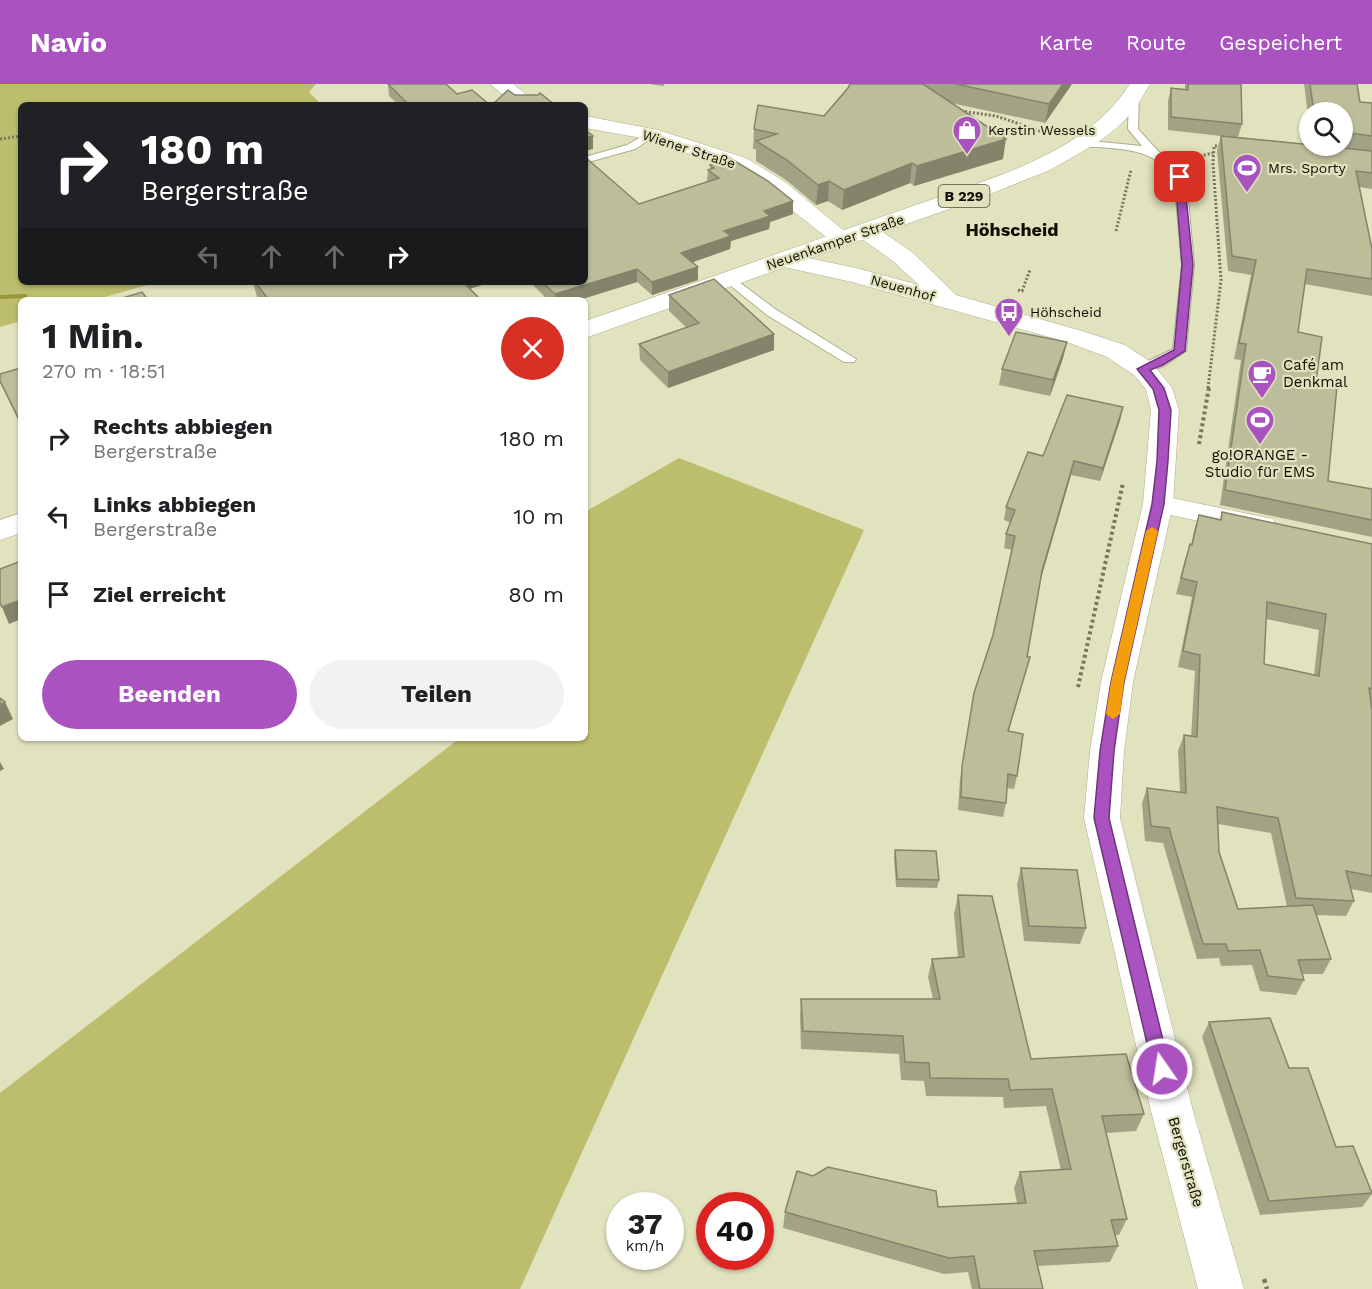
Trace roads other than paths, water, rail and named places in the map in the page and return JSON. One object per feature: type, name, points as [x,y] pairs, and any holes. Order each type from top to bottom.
[{"type":"street","points":[[500,84],[525,102]]},
{"type":"street","name":"B 229","points":[[1081,143],[1106,126],[1137,90]]},
{"type":"street","name":"Wiener Straße","points":[[588,123],[651,134],[738,163],[777,187],[843,239]]},
{"type":"street","name":"Neuenkamper Straße","points":[[588,329],[994,185],[1032,169],[1081,143]]},
{"type":"street","name":"Neuenhof","points":[[866,231],[903,257],[950,301]]},
{"type":"street","name":"Neuenhof","points":[[843,239],[845,256],[856,274]]},
{"type":"street","name":"Neuenhof","points":[[784,260],[856,274],[1073,336],[1116,351],[1143,369]]},
{"type":"street","name":"Bergerstraße","points":[[1143,369],[1158,388],[1165,410],[1158,504],[1117,682],[1107,751],[1102,818],[1172,1111],[1221,1289]]},
{"type":"street","points":[[1158,504],[1291,532]]},
{"type":"street","points":[[0,530],[18,524]]},
{"type":"lane","points":[[1137,90],[1133,129],[1154,153],[1171,164],[1180,177],[1187,273],[1179,351],[1143,369]]},
{"type":"lane","points":[[588,159],[631,147],[651,134]]},
{"type":"lane","points":[[1081,143],[1124,146],[1154,153]]},
{"type":"lane","points":[[730,279],[771,312],[849,359]]},
{"type":"waterway","points":[[0,297],[24,296]]},
{"type":"place","name":"Kerstin Wessels","points":[[967,156]]},
{"type":"place","name":"Mrs. Sporty","points":[[1247,194]]},
{"type":"place","name":"Höhscheid","points":[[1009,338]]},
{"type":"place","name":"Café am Denkmal","points":[[1262,400]]},
{"type":"place","name":"go!ORANGE - Studio für EMS","points":[[1260,446]]},
{"type":"district","name":"Höhscheid","points":[[1012,229]]}]
